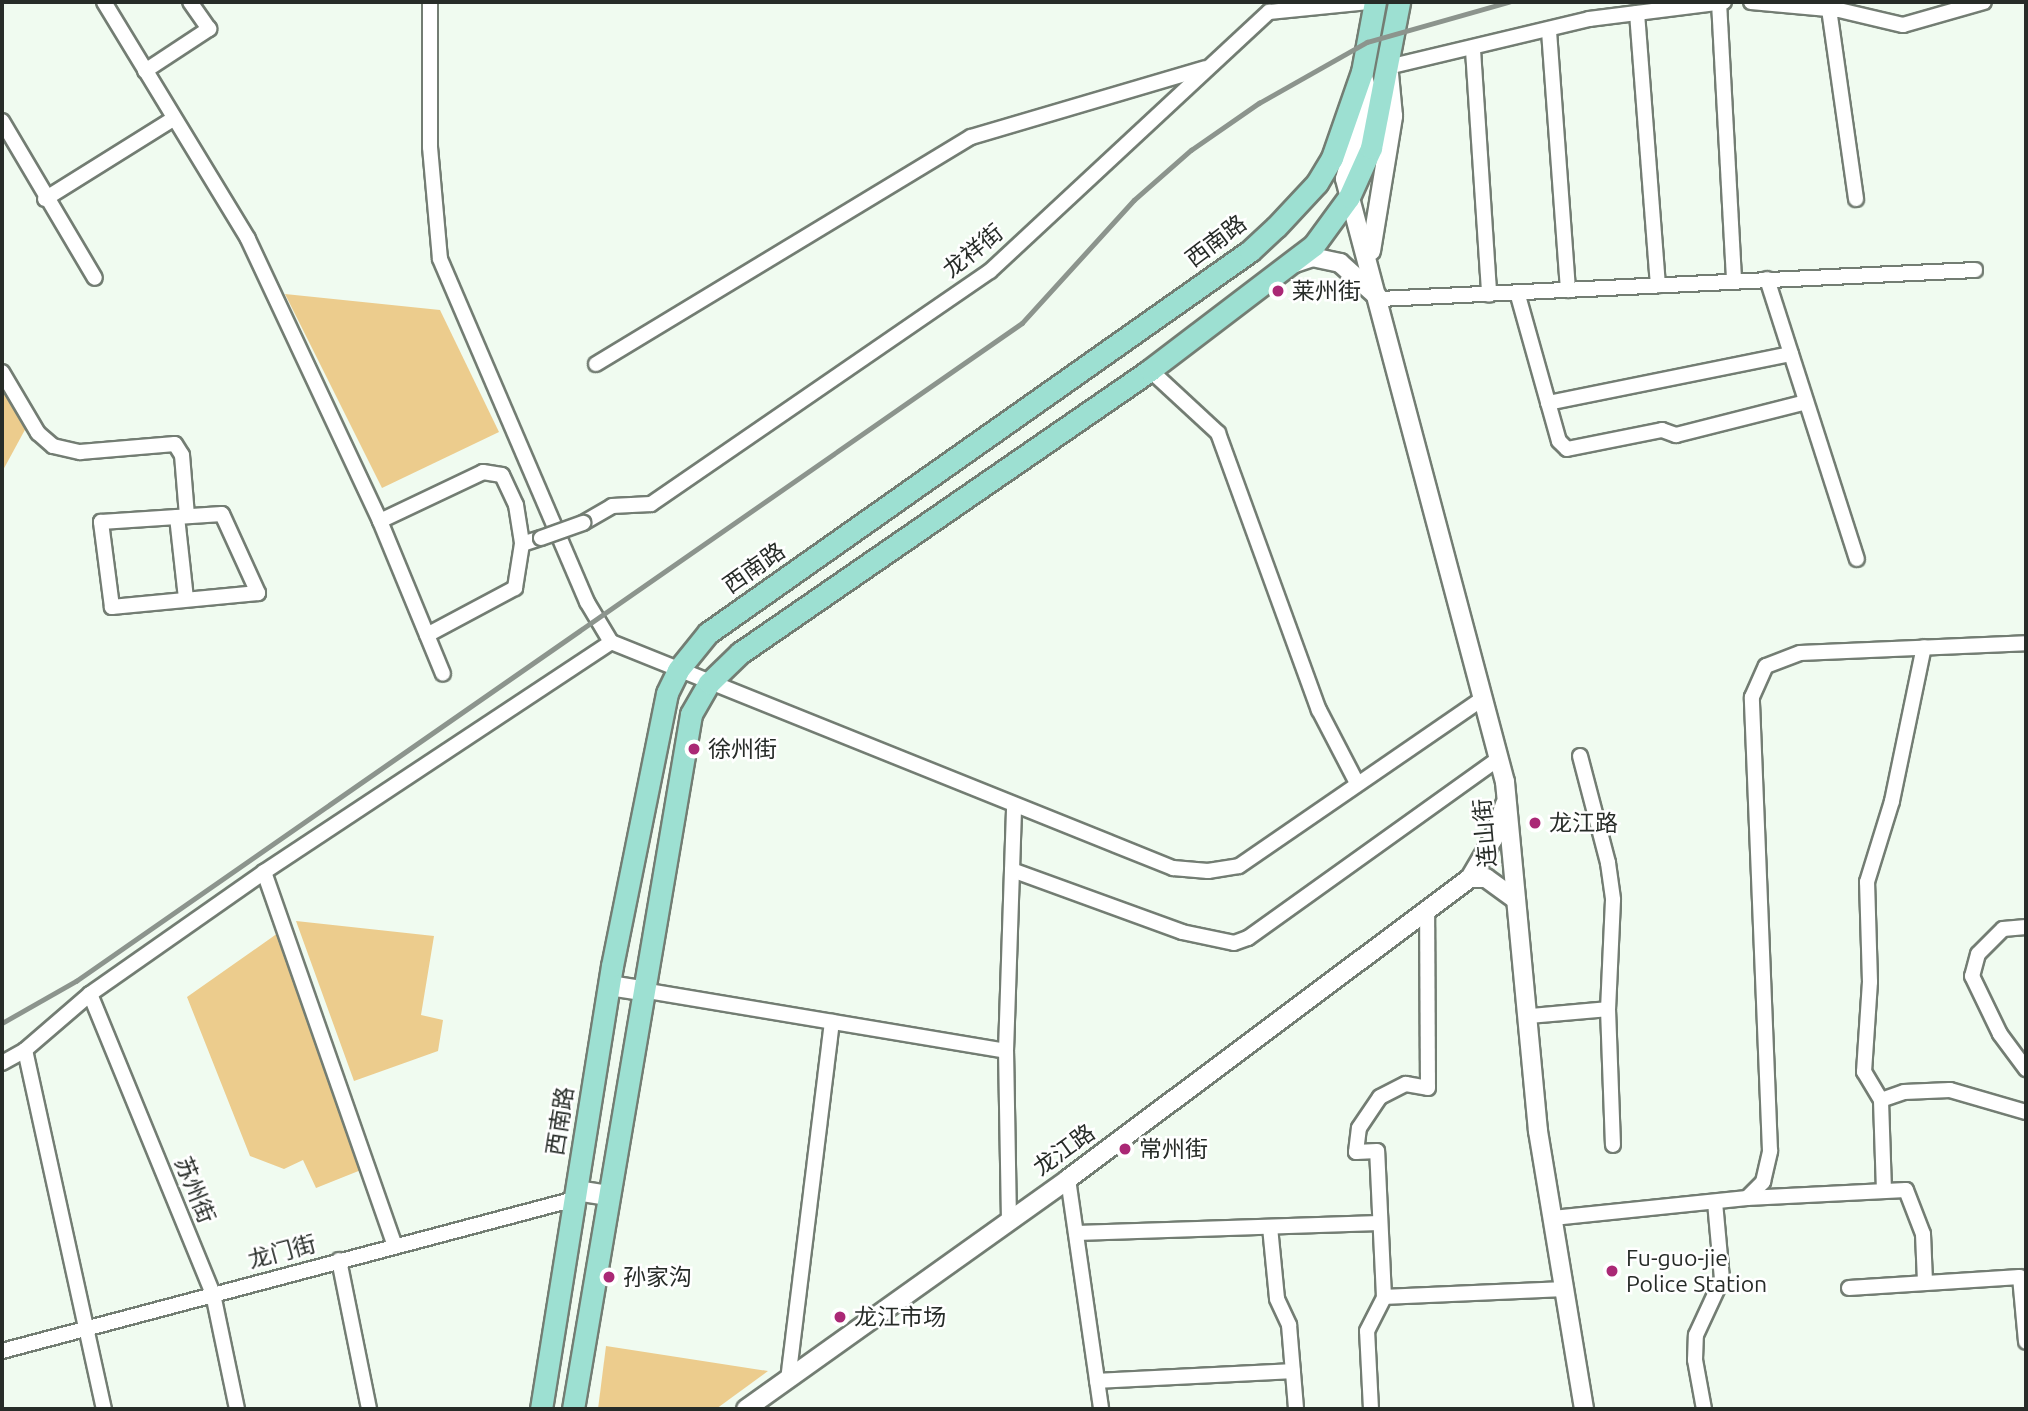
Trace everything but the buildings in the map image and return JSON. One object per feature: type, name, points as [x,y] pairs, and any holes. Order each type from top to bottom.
[{"type":"main road","name":"西南路","points":[[541,1409],[609,985],[667,693],[678,670],[708,633],[1250,251],[1317,183],[1332,158],[1362,72],[1375,2]]},
{"type":"main road","points":[[573,1409],[642,990],[691,714],[709,683],[740,653],[1150,370],[1294,263],[1314,245],[1349,197],[1371,148],[1399,2]]},
{"type":"main road","points":[[609,985],[642,990]]},
{"type":"main road","points":[[575,1194],[608,1195]]},
{"type":"street","points":[[104,2],[248,239],[380,521],[443,674]]},
{"type":"street","points":[[145,71],[209,29],[190,2]]},
{"type":"street","points":[[430,2],[430,147],[440,259],[587,602],[611,642],[1173,868],[1208,871],[1239,866],[1356,781],[1483,698]]},
{"type":"street","name":"龙祥街","points":[[522,544],[583,523],[612,506],[651,504],[990,271],[1269,12],[1369,2]]},
{"type":"street","points":[[1370,265],[1375,206],[1393,116],[1388,67],[1473,50],[1589,19],[1721,2],[1734,281]]},
{"type":"street","points":[[1751,2],[1829,9],[1903,25],[1984,2]]},
{"type":"street","points":[[1829,9],[1856,200]]},
{"type":"street","points":[[1636,13],[1658,285]]},
{"type":"street","points":[[1549,31],[1568,290]]},
{"type":"street","points":[[1473,50],[1489,294]]},
{"type":"street","points":[[596,363],[971,137],[1209,67]]},
{"type":"street","name":"连山街","points":[[1362,72],[1368,96],[1347,166],[1349,197],[1380,299],[1507,797],[1530,1016],[1538,1132],[1584,1409]]},
{"type":"street","points":[[45,199],[173,119]]},
{"type":"street","points":[[2,121],[45,199],[95,278]]},
{"type":"street","points":[[1294,263],[1312,257],[1340,262],[1380,299],[1975,270]]},
{"type":"street","points":[[1767,279],[1857,559]]},
{"type":"street","points":[[1517,292],[1559,441],[1567,449],[1662,430],[1676,435],[1806,402]]},
{"type":"street","points":[[1548,403],[1791,354]]},
{"type":"street","points":[[1150,370],[1218,433],[1319,710],[1356,781]]},
{"type":"street","points":[[2,372],[38,433],[53,446],[80,452],[175,444],[182,455],[186,599]]},
{"type":"street","points":[[380,521],[483,471],[502,475],[516,505],[522,544],[515,588],[427,635]]},
{"type":"street","points":[[222,514],[258,593],[112,607],[101,522],[182,517],[222,514]]},
{"type":"street","points":[[2,1063],[25,1050],[90,994],[264,872],[611,642]]},
{"type":"street","points":[[1747,1198],[1763,1182],[1770,1151],[1752,697],[1766,666],[1800,653],[2026,643]]},
{"type":"street","points":[[1884,1191],[1881,1100],[1864,1072],[1870,982],[1867,882],[1892,801],[1924,647]]},
{"type":"street","points":[[1580,755],[1608,863],[1613,900],[1608,1009],[1614,1144]]},
{"type":"street","points":[[1012,870],[1191,935],[1234,943],[1248,938],[1499,758]]},
{"type":"street","name":"龙江路","points":[[746,1409],[1068,1179],[1470,878],[1493,839],[1507,797]]},
{"type":"street","points":[[1009,1221],[1006,1051],[1014,805]]},
{"type":"street","points":[[264,872],[395,1246]]},
{"type":"street","points":[[1470,878],[1486,878],[1516,900]]},
{"type":"street","points":[[1371,1409],[1367,1331],[1384,1297],[1377,1151],[1356,1152],[1359,1128],[1380,1097],[1394,1087],[1428,1088],[1427,909]]},
{"type":"street","points":[[2026,927],[2003,929],[1978,954],[1972,976],[2000,1034],[2026,1069]]},
{"type":"street","points":[[642,990],[1006,1051]]},
{"type":"street","name":"苏州街","points":[[90,994],[213,1294],[237,1409]]},
{"type":"street","points":[[1530,1016],[1608,1009]]},
{"type":"street","points":[[788,1380],[832,1022]]},
{"type":"street","points":[[25,1050],[89,1327],[104,1409]]},
{"type":"street","points":[[1881,1100],[1903,1092],[1950,1090],[2026,1112]]},
{"type":"street","points":[[1068,1179],[1101,1409]]},
{"type":"street","points":[[1553,1218],[1747,1198],[1906,1190],[1923,1234],[1925,1281]]},
{"type":"street","name":"龙门街","points":[[2,1351],[395,1246],[575,1194]]},
{"type":"street","points":[[1704,1409],[1695,1360],[1696,1335],[1722,1279],[1715,1202]]},
{"type":"street","points":[[1076,1233],[1380,1223]]},
{"type":"street","points":[[1270,1227],[1277,1299],[1289,1325],[1296,1409]]},
{"type":"street","points":[[339,1260],[369,1409]]},
{"type":"street","points":[[2026,1262],[2020,1277],[2026,1342]]},
{"type":"street","points":[[1849,1289],[1925,1281],[2020,1277]]},
{"type":"street","points":[[1384,1297],[1564,1289]]},
{"type":"street","points":[[1097,1381],[1293,1371]]},
{"type":"shaded area","points":[[285,294],[440,310],[499,432],[382,488]]},
{"type":"shaded area","points":[[2,387],[27,426],[2,472]]},
{"type":"shaded area","points":[[296,921],[434,936],[421,1015],[443,1020],[438,1051],[354,1081]]},
{"type":"shaded area","points":[[278,933],[366,1168],[316,1188],[303,1160],[284,1169],[250,1156],[187,997]]},
{"type":"shaded area","points":[[606,1346],[768,1371],[716,1409],[598,1409]]},
{"type":"railway","points":[[2,1023],[76,981],[1022,323],[1134,200],[1191,150],[1259,103],[1367,42],[1508,2]]},
{"type":"place","name":"莱州街","points":[[1278,291]]},
{"type":"place","name":"徐州街","points":[[694,749]]},
{"type":"place","name":"龙江路","points":[[1535,823]]},
{"type":"place","name":"常州街","points":[[1125,1149]]},
{"type":"place","name":"Fu-guo-jie Police Station","points":[[1612,1271]]},
{"type":"place","name":"孙家沟","points":[[609,1277]]},
{"type":"place","name":"龙江市场","points":[[840,1317]]}]
